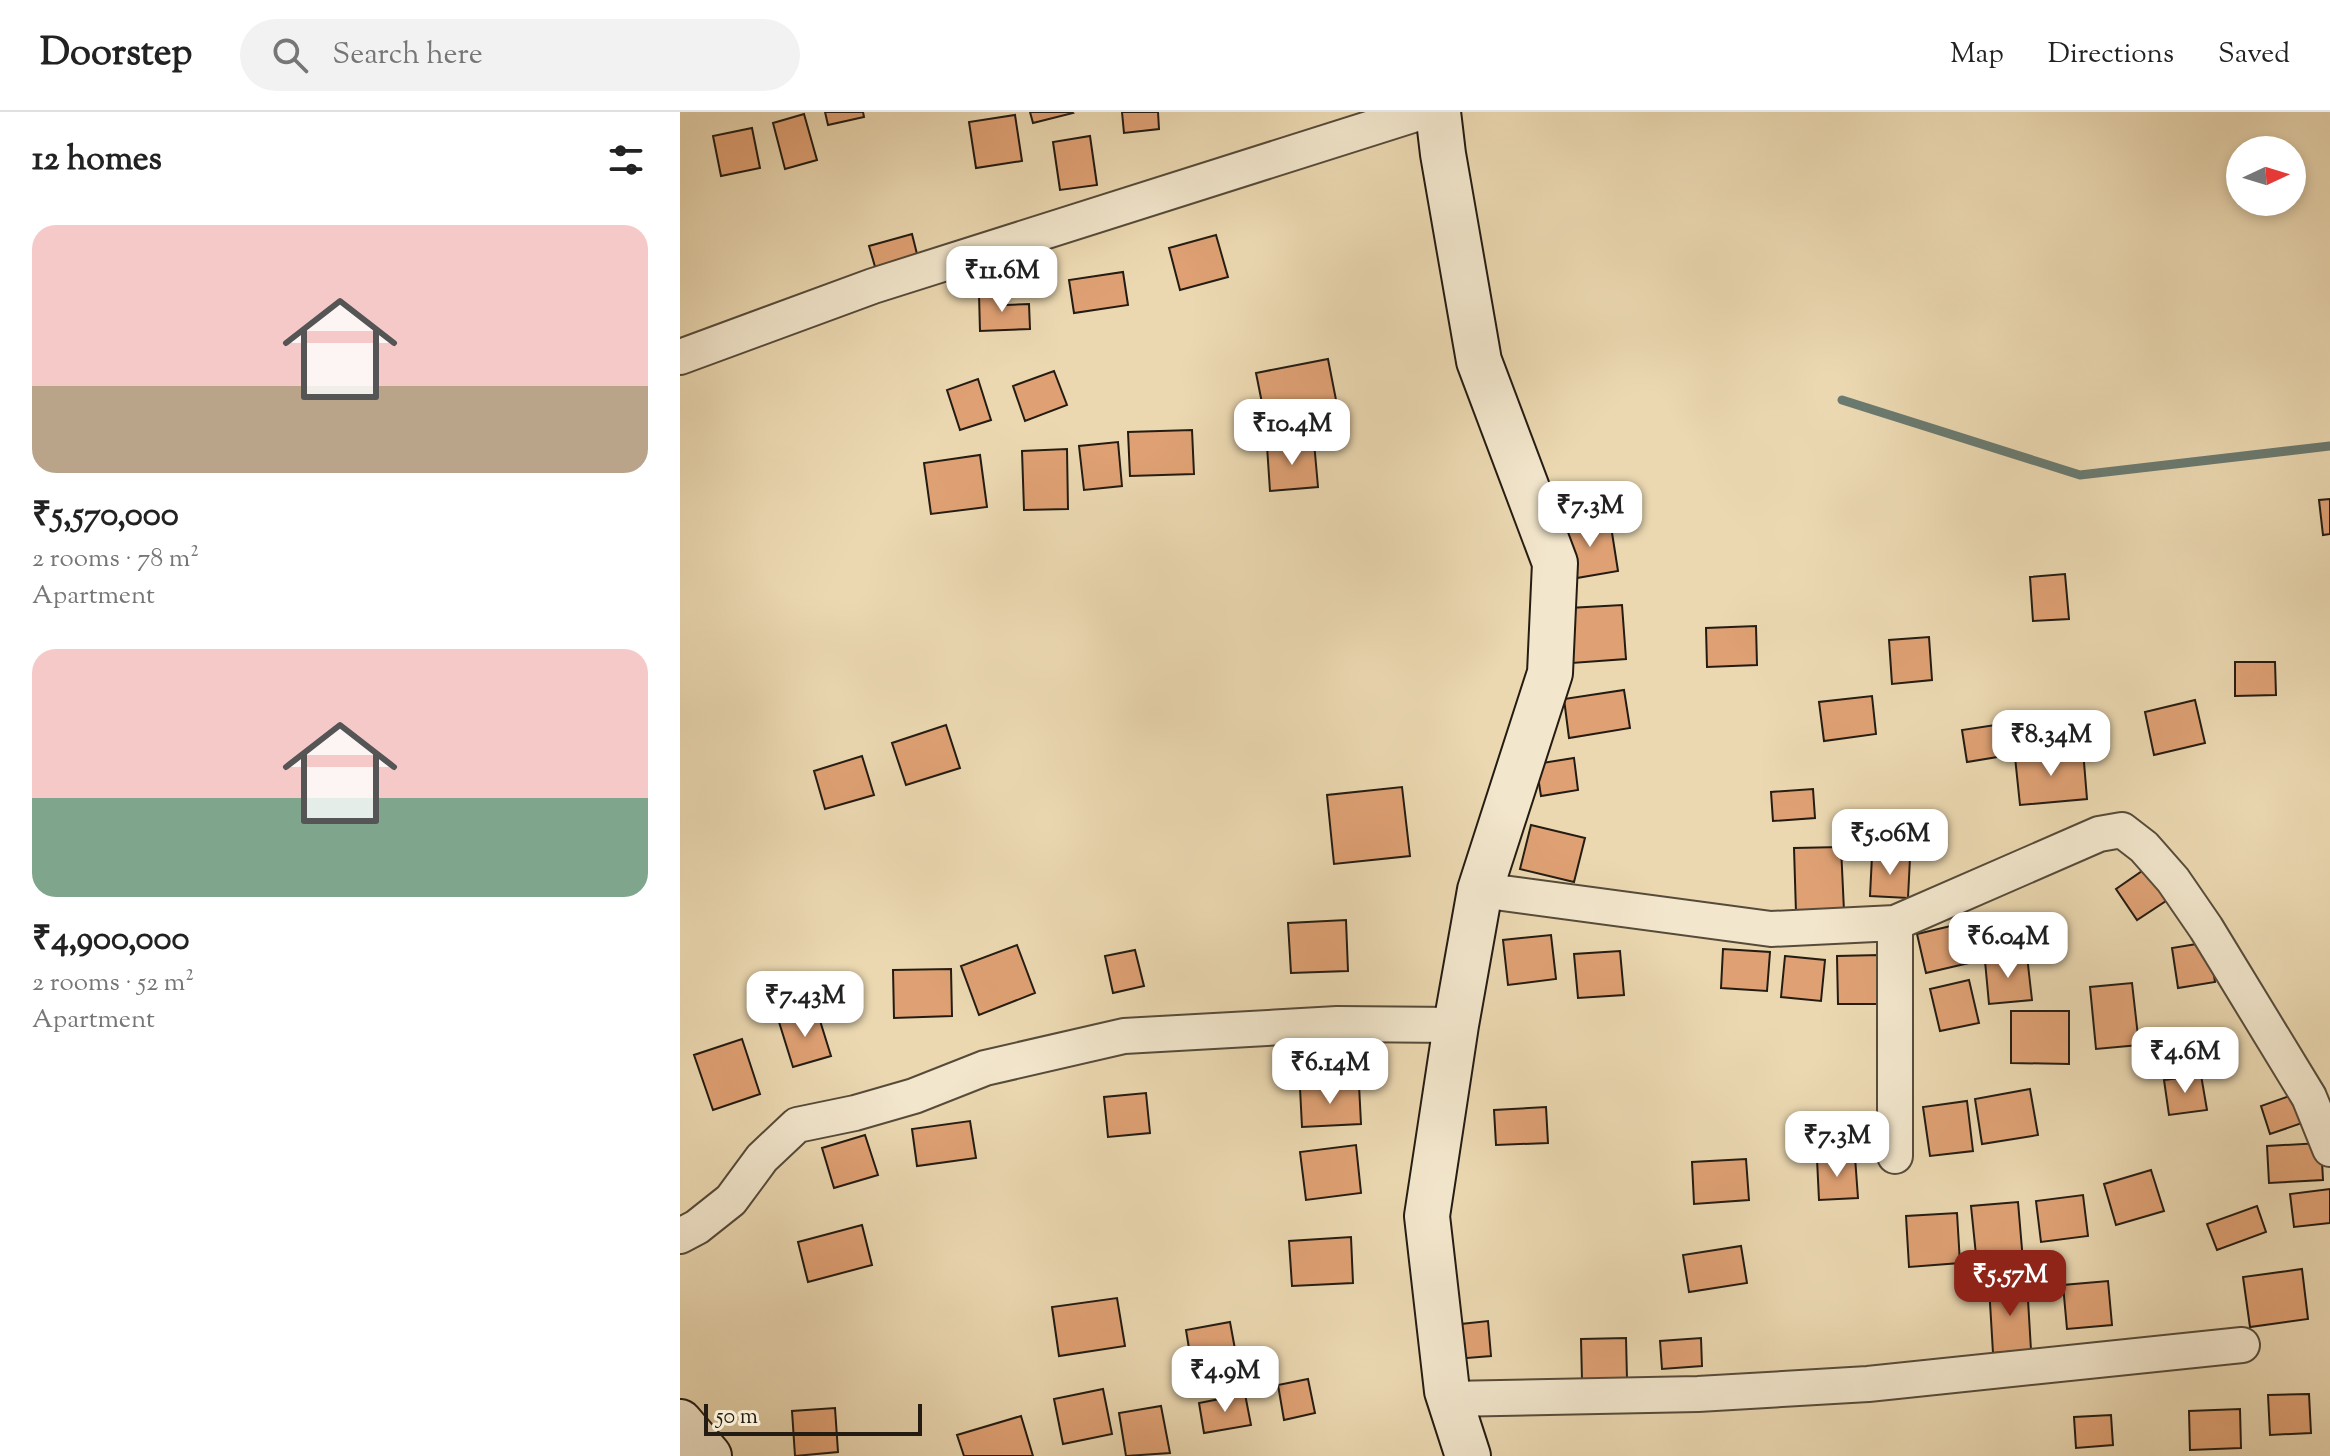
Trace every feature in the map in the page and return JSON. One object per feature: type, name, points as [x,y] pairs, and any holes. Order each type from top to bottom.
[{"type":"street","points":[[680,357],[873,286],[1422,112]]},
{"type":"street","points":[[1438,112],[1479,361],[1555,563],[1550,673],[1480,890],[1427,1216],[1449,1399],[1468,1456]]},
{"type":"street","points":[[1480,890],[1771,929],[1895,923],[2099,834],[2122,830],[2144,847],[2173,880],[2206,928],[2309,1097],[2330,1149]]},
{"type":"street","points":[[1895,923],[1895,1156]]},
{"type":"street","points":[[680,1236],[697,1227],[731,1200],[762,1158],[797,1125],[914,1096],[985,1068],[1124,1036],[1337,1024],[1456,1025]]},
{"type":"street","points":[[1449,1399],[1698,1394],[1868,1384],[2242,1345]]},
{"type":"street","points":[[680,1422],[709,1456]]},
{"type":"building","points":[[825,112],[863,112],[864,117],[828,125]]},
{"type":"building","points":[[1030,112],[1072,112],[1073,113],[1033,123]]},
{"type":"building","points":[[1122,112],[1158,112],[1159,129],[1124,133]]},
{"type":"building","points":[[804,114],[817,160],[785,169],[773,123]]},
{"type":"building","points":[[1015,115],[1022,161],[976,168],[969,122]]},
{"type":"building","points":[[752,128],[760,168],[721,176],[713,136]]},
{"type":"building","points":[[1090,136],[1097,185],[1060,190],[1053,142]]},
{"type":"building","points":[[912,234],[920,266],[878,277],[869,246]]},
{"type":"building","points":[[1216,235],[1228,277],[1180,290],[1169,248]]},
{"type":"building","points":[[1123,272],[1128,305],[1074,313],[1069,280]]},
{"type":"building","points":[[1006,292],[1006,305],[1029,304],[1030,329],[980,331],[979,294]]},
{"type":"building","points":[[1328,359],[1337,405],[1265,418],[1256,373]]},
{"type":"building","points":[[1054,371],[1067,405],[1025,421],[1013,386]]},
{"type":"building","points":[[978,379],[991,420],[960,430],[947,390]]},
{"type":"building","points":[[1192,430],[1194,474],[1130,476],[1128,432]]},
{"type":"building","points":[[1118,442],[1122,486],[1084,490],[1079,446]]},
{"type":"building","points":[[1314,442],[1318,487],[1270,491],[1267,446]]},
{"type":"building","points":[[1067,449],[1068,509],[1024,510],[1022,451]]},
{"type":"building","points":[[980,455],[987,507],[931,514],[924,463]]},
{"type":"building","points":[[2330,499],[2330,534],[2323,535],[2319,500]]},
{"type":"building","points":[[1610,520],[1618,571],[1571,579],[1562,528]]},
{"type":"building","points":[[2065,574],[2069,619],[2033,621],[2030,577]]},
{"type":"building","points":[[1622,605],[1626,659],[1572,663],[1569,608]]},
{"type":"building","points":[[1756,626],[1757,665],[1707,667],[1706,628]]},
{"type":"building","points":[[1929,637],[1932,680],[1892,684],[1889,640]]},
{"type":"building","points":[[2235,662],[2275,662],[2276,695],[2235,696]]},
{"type":"building","points":[[1624,690],[1630,728],[1569,738],[1564,699]]},
{"type":"building","points":[[1872,696],[1876,734],[1824,741],[1819,702]]},
{"type":"building","points":[[2195,700],[2205,743],[2154,755],[2145,712]]},
{"type":"building","points":[[2029,720],[2034,751],[1967,762],[1962,730]]},
{"type":"building","points":[[946,725],[960,768],[906,785],[892,743]]},
{"type":"building","points":[[2083,750],[2087,799],[2020,805],[2015,757]]},
{"type":"building","points":[[862,756],[874,795],[825,809],[814,771]]},
{"type":"building","points":[[1574,758],[1578,790],[1541,796],[1536,764]]},
{"type":"building","points":[[1402,787],[1410,856],[1334,864],[1327,795]]},
{"type":"building","points":[[1813,789],[1815,818],[1773,821],[1771,792]]},
{"type":"building","points":[[1531,825],[1585,838],[1574,882],[1520,869]]},
{"type":"building","points":[[1841,847],[1844,911],[1796,913],[1794,848]]},
{"type":"building","points":[[1872,856],[1910,858],[1908,898],[1870,896]]},
{"type":"building","points":[[2145,869],[2166,901],[2137,920],[2116,889]]},
{"type":"building","points":[[1346,920],[1348,971],[1291,973],[1288,923]]},
{"type":"building","points":[[1972,921],[1982,960],[1926,973],[1917,934]]},
{"type":"building","points":[[1551,935],[1556,979],[1508,985],[1503,940]]},
{"type":"building","points":[[2209,942],[2215,982],[2178,988],[2172,948]]},
{"type":"building","points":[[1017,945],[1035,993],[979,1015],[961,966]]},
{"type":"building","points":[[1723,949],[1770,952],[1767,991],[1721,988]]},
{"type":"building","points":[[1135,950],[1144,986],[1113,993],[1105,956]]},
{"type":"building","points":[[1620,951],[1624,995],[1578,998],[1574,954]]},
{"type":"building","points":[[1879,955],[1879,1004],[1838,1004],[1837,956]]},
{"type":"building","points":[[1785,956],[1825,960],[1821,1001],[1781,997]]},
{"type":"building","points":[[2027,956],[2032,1000],[1989,1004],[1985,961]]},
{"type":"building","points":[[951,969],[952,1016],[894,1018],[893,970]]},
{"type":"building","points":[[1969,980],[1979,1023],[1940,1031],[1930,989]]},
{"type":"building","points":[[2132,983],[2139,1045],[2096,1049],[2090,987]]},
{"type":"building","points":[[817,1011],[831,1056],[793,1067],[779,1022]]},
{"type":"building","points":[[2011,1011],[2069,1011],[2069,1064],[2011,1063]]},
{"type":"building","points":[[742,1039],[760,1094],[713,1110],[694,1055]]},
{"type":"building","points":[[2201,1075],[2207,1110],[2169,1115],[2164,1080]]},
{"type":"building","points":[[1359,1085],[1361,1124],[1302,1127],[1300,1088]]},
{"type":"building","points":[[2030,1089],[2038,1135],[1982,1144],[1975,1099]]},
{"type":"building","points":[[1146,1093],[1150,1133],[1108,1137],[1104,1097]]},
{"type":"building","points":[[2298,1093],[2308,1121],[2270,1134],[2261,1106]]},
{"type":"building","points":[[1967,1101],[1973,1151],[1930,1156],[1923,1107]]},
{"type":"building","points":[[1546,1107],[1548,1143],[1496,1145],[1494,1110]]},
{"type":"building","points":[[970,1121],[976,1158],[917,1166],[912,1129]]},
{"type":"building","points":[[865,1135],[878,1175],[834,1188],[822,1148]]},
{"type":"building","points":[[2321,1143],[2323,1180],[2269,1183],[2267,1146]]},
{"type":"building","points":[[1356,1145],[1361,1193],[1306,1200],[1300,1152]]},
{"type":"building","points":[[1855,1157],[1858,1198],[1819,1200],[1817,1159]]},
{"type":"building","points":[[1746,1159],[1749,1200],[1694,1204],[1692,1162]]},
{"type":"building","points":[[2151,1170],[2164,1211],[2116,1225],[2104,1184]]},
{"type":"building","points":[[2330,1189],[2330,1223],[2294,1227],[2290,1194]]},
{"type":"building","points":[[2083,1195],[2088,1236],[2041,1242],[2036,1201]]},
{"type":"building","points":[[2018,1202],[2023,1261],[1977,1265],[1971,1206]]},
{"type":"building","points":[[2257,1206],[2266,1232],[2217,1250],[2207,1224]]},
{"type":"building","points":[[1957,1213],[1960,1263],[1909,1267],[1906,1216]]},
{"type":"building","points":[[862,1225],[872,1265],[808,1282],[798,1242]]},
{"type":"building","points":[[1351,1237],[1353,1283],[1292,1286],[1289,1241]]},
{"type":"building","points":[[1741,1246],[1747,1283],[1689,1292],[1683,1255]]},
{"type":"building","points":[[2302,1269],[2308,1319],[2250,1327],[2243,1277]]},
{"type":"building","points":[[2108,1281],[2112,1325],[2067,1329],[2063,1285]]},
{"type":"building","points":[[2027,1283],[2031,1350],[1993,1353],[1989,1286]]},
{"type":"building","points":[[1117,1298],[1125,1346],[1059,1356],[1052,1307]]},
{"type":"building","points":[[1488,1321],[1491,1356],[1455,1359],[1452,1325]]},
{"type":"building","points":[[1230,1322],[1237,1360],[1192,1367],[1186,1330]]},
{"type":"building","points":[[1626,1338],[1627,1379],[1582,1380],[1581,1339]]},
{"type":"building","points":[[1701,1338],[1702,1366],[1662,1369],[1660,1341]]},
{"type":"building","points":[[1308,1379],[1315,1413],[1284,1420],[1278,1385]]},
{"type":"building","points":[[1103,1389],[1112,1434],[1063,1444],[1054,1399]]},
{"type":"building","points":[[1245,1394],[1251,1425],[1204,1433],[1199,1403]]},
{"type":"building","points":[[2309,1394],[2311,1433],[2270,1435],[2268,1395]]},
{"type":"building","points":[[1161,1406],[1170,1453],[1126,1456],[1119,1413]]},
{"type":"building","points":[[835,1408],[838,1452],[795,1456],[792,1411]]},
{"type":"building","points":[[2240,1409],[2241,1448],[2190,1450],[2189,1411]]},
{"type":"building","points":[[2111,1415],[2113,1445],[2076,1448],[2074,1417]]},
{"type":"building","points":[[1021,1416],[1033,1456],[964,1456],[957,1435]]},
{"type":"waterway","points":[[1842,400],[2080,475],[2330,446]]}]
